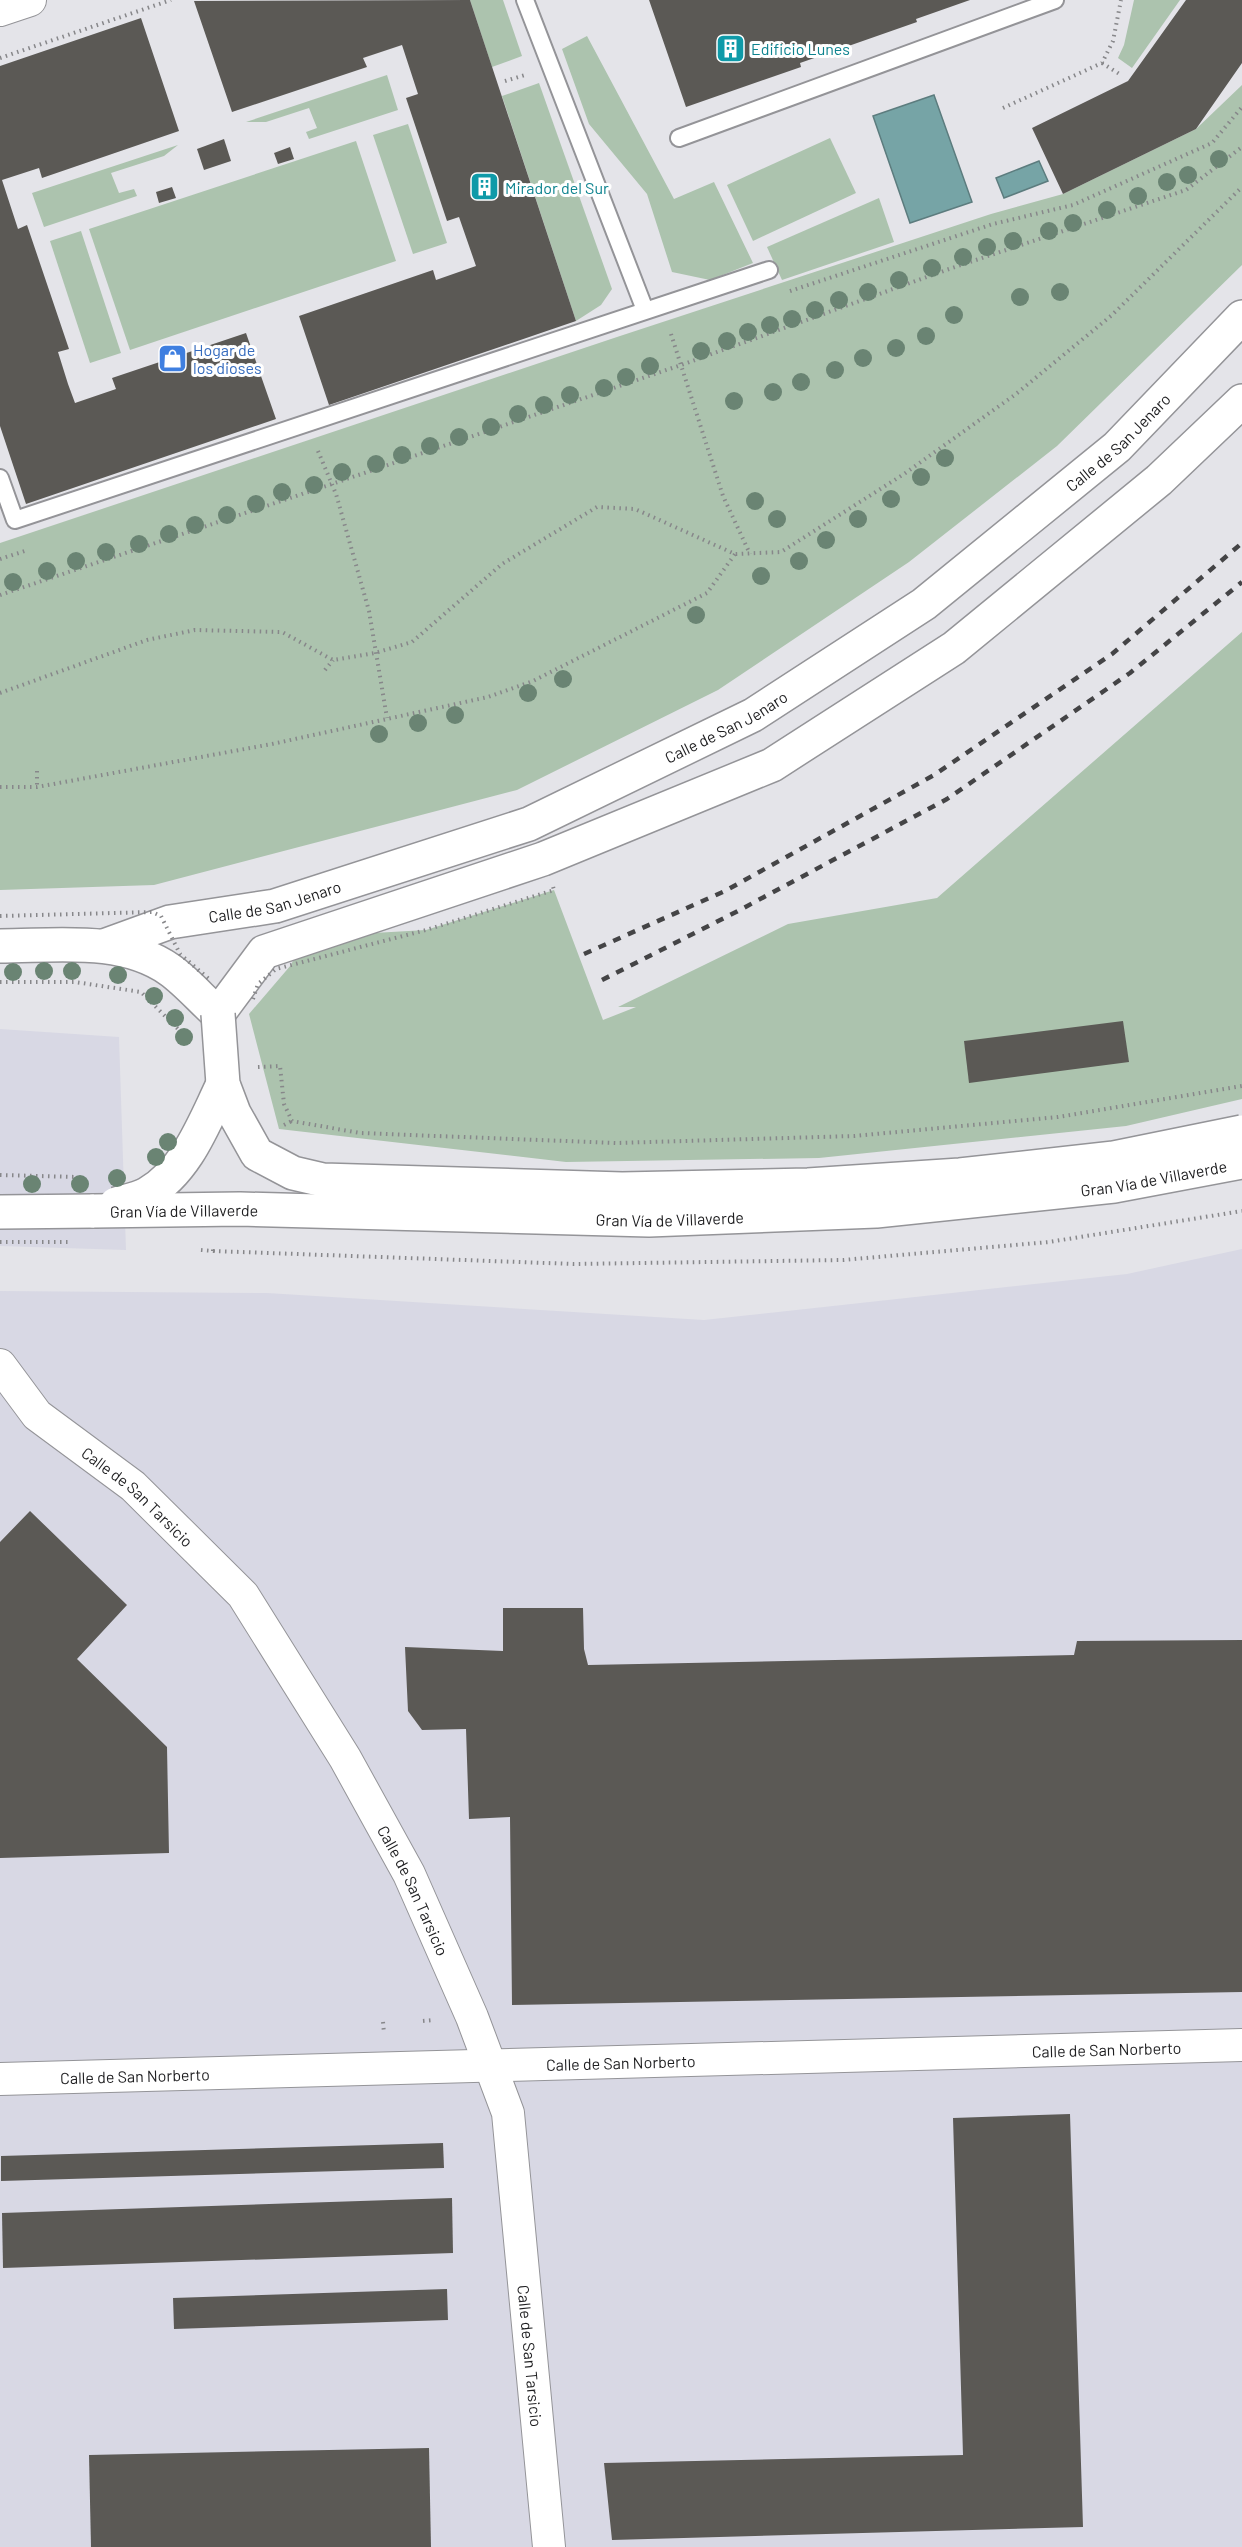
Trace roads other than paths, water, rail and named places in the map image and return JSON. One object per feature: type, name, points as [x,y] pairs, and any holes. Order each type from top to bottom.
[{"type":"street","points":[[0,10],[30,0]]},
{"type":"street","name":"Calle de San Jenaro","points":[[104,946],[165,923],[275,906],[529,824],[753,715],[924,604],[1117,447],[1242,317]]},
{"type":"street","points":[[0,946],[104,946],[140,955],[233,1005],[264,952],[547,871],[772,765],[954,648],[1159,480],[1242,401]]},
{"type":"street","name":"Gran Vía de Villaverde","points":[[94,1211],[147,1194],[170,1175],[194,1144],[223,1084],[233,1005]]},
{"type":"street","name":"Gran Vía de Villaverde","points":[[223,1084],[234,1113],[257,1154],[293,1173],[323,1180],[356,1182],[622,1189],[808,1185],[960,1175],[1114,1158],[1242,1132]]},
{"type":"street","name":"Gran Vía de Villaverde","points":[[0,1212],[213,1209],[649,1220],[876,1211],[1114,1186],[1242,1162]]},
{"type":"street","name":"Calle de San Tarsicio","points":[[0,1365],[37,1416],[133,1486],[243,1595],[345,1758],[409,1874],[472,2017],[508,2113],[549,2547]]},
{"type":"street","name":"Calle de San Norberto","points":[[0,2079],[1242,2045]]},
{"type":"lane","points":[[525,0],[645,310]]},
{"type":"lane","points":[[679,138],[1055,0]]},
{"type":"lane","points":[[0,478],[15,520],[768,270]]},
{"type":"water","points":[[934,95],[972,202],[910,223],[873,116]]},
{"type":"water","points":[[1039,161],[1048,181],[1004,198],[996,178]]},
{"type":"railway","points":[[584,954],[725,891],[934,775],[1112,654],[1242,543]]},
{"type":"railway","points":[[602,980],[736,912],[947,799],[1130,673],[1242,582]]},
{"type":"place","name":"Edificio Lunes","points":[[730,48]]},
{"type":"place","name":"Mirador del Sur","points":[[484,187]]},
{"type":"place","name":"Hogar de los dioses","points":[[172,358]]}]
